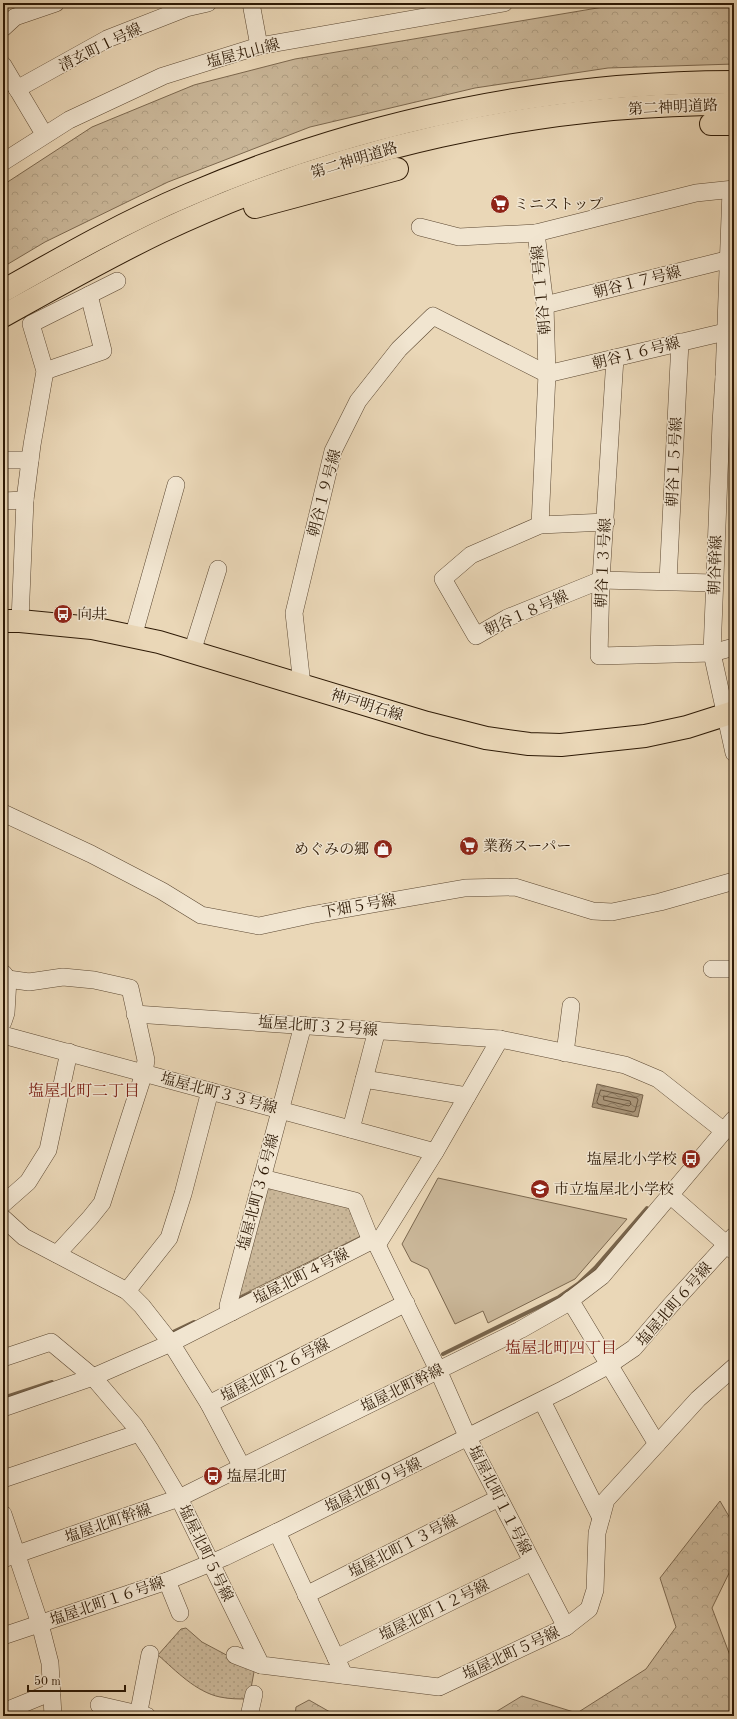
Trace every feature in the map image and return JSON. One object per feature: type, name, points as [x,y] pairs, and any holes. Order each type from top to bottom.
[{"type":"main road","name":"第二神明道路","points":[[3,291],[96,239],[188,195],[284,158],[372,131],[433,115],[548,95],[662,84],[734,82]]},
{"type":"main road","name":"第二神明道路","points":[[3,316],[61,283],[161,232],[274,185],[378,151],[470,130],[542,118],[659,106],[734,104]]},
{"type":"main road","points":[[711,124],[734,124]]},
{"type":"main road","points":[[61,283],[161,241],[243,211],[396,169]]},
{"type":"main road","name":"神戸明石線","points":[[11,621],[92,628],[159,642],[427,723],[486,738],[529,744],[561,745],[644,736],[687,727],[730,713]]},
{"type":"street","points":[[3,28],[16,17],[56,3]]},
{"type":"street","name":"清玄町１号線","points":[[17,89],[107,39],[186,8],[208,3]]},
{"type":"street","points":[[251,3],[259,46]]},
{"type":"street","name":"塩屋丸山線","points":[[3,162],[44,134],[97,105],[163,76],[259,46],[503,3]]},
{"type":"street","points":[[3,65],[44,134]]},
{"type":"street","name":"朝谷１１号線","points":[[540,525],[547,374],[545,306],[536,233],[696,193],[732,190]]},
{"type":"street","name":"朝谷幹線","points":[[730,713],[712,653],[720,431],[729,377],[725,332],[732,258],[732,190]]},
{"type":"street","points":[[420,228],[459,236],[536,233]]},
{"type":"street","name":"朝谷１７号線","points":[[545,306],[732,258]]},
{"type":"street","points":[[11,621],[30,460],[45,371],[31,324],[117,281]]},
{"type":"street","points":[[45,371],[103,351],[89,295]]},
{"type":"street","name":"朝谷１９号線","points":[[302,685],[294,613],[334,451],[358,401],[395,353],[433,316],[547,374]]},
{"type":"street","name":"朝谷１６号線","points":[[547,374],[725,332]]},
{"type":"street","name":"朝谷１５号線","points":[[668,582],[680,342]]},
{"type":"street","name":"朝谷１３号線","points":[[615,358],[606,522],[601,580],[599,656],[712,653]]},
{"type":"street","points":[[3,460],[30,460]]},
{"type":"street","points":[[133,637],[176,485]]},
{"type":"street","points":[[3,501],[25,500]]},
{"type":"street","name":"朝谷１８号線","points":[[601,580],[507,618],[476,636],[443,579],[472,555],[540,525],[606,522]]},
{"type":"street","points":[[192,652],[218,569]]},
{"type":"street","points":[[601,580],[714,582]]},
{"type":"street","points":[[712,653],[734,647]]},
{"type":"street","points":[[730,713],[734,753]]},
{"type":"street","name":"下畑５号線","points":[[3,813],[91,854],[162,891],[201,915],[259,926],[310,914],[465,888],[515,887],[592,911],[612,912],[660,902],[734,881]]},
{"type":"street","points":[[712,970],[734,969]]},
{"type":"street","points":[[3,1022],[6,1013],[5,976],[29,982],[63,978],[94,980],[130,988],[146,1060],[144,1073],[102,1203],[57,1254]]},
{"type":"street","points":[[566,1053],[571,1006]]},
{"type":"street","name":"塩屋北町３２号線","points":[[136,1014],[500,1039],[625,1065],[658,1079],[729,1125]]},
{"type":"street","name":"塩屋北町３６号線","points":[[232,1312],[228,1306],[303,1025]]},
{"type":"street","points":[[351,1129],[377,1030]]},
{"type":"street","name":"塩屋北町３３号線","points":[[3,1034],[435,1152]]},
{"type":"street","points":[[374,1243],[435,1152],[500,1039]]},
{"type":"street","points":[[3,1204],[28,1182],[48,1150],[69,1052]]},
{"type":"street","points":[[364,1079],[467,1096]]},
{"type":"street","points":[[128,1291],[169,1238],[183,1194],[210,1091]]},
{"type":"street","name":"塩屋北町幹線","points":[[10,1557],[179,1498],[520,1330],[570,1300],[602,1276],[729,1125]]},
{"type":"street","name":"塩屋北町１１号線","points":[[262,1178],[355,1201],[374,1243],[406,1303],[438,1370],[468,1438],[566,1628]]},
{"type":"street","points":[[670,1195],[731,1244]]},
{"type":"street","name":"塩屋北町２６号線","points":[[3,1218],[24,1237],[128,1291],[142,1306],[171,1343],[209,1404],[406,1303]]},
{"type":"street","name":"塩屋北町４号線","points":[[3,1408],[93,1377],[171,1343],[374,1243]]},
{"type":"street","name":"塩屋北町６号線","points":[[609,1365],[634,1348],[670,1306],[731,1244]]},
{"type":"street","points":[[570,1300],[657,1444],[698,1399],[734,1367]]},
{"type":"street","name":"塩屋北町５号線","points":[[3,1358],[51,1342],[93,1377],[139,1433],[179,1498],[261,1665],[439,1687],[566,1628],[589,1609],[595,1590],[597,1533],[606,1500],[657,1444]]},
{"type":"street","name":"塩屋北町９号線","points":[[211,1563],[468,1438],[609,1365]]},
{"type":"street","points":[[542,1401],[601,1518]]},
{"type":"street","points":[[209,1404],[242,1467]]},
{"type":"street","points":[[3,1479],[139,1433]]},
{"type":"street","name":"塩屋北町１３号線","points":[[306,1594],[499,1498]]},
{"type":"street","points":[[3,1514],[10,1557],[40,1624],[50,1663],[53,1716]]},
{"type":"street","points":[[277,1532],[344,1675]]},
{"type":"street","name":"塩屋北町１２号線","points":[[336,1658],[532,1562]]},
{"type":"street","name":"塩屋北町１６号線","points":[[3,1636],[167,1581],[211,1563]]},
{"type":"street","points":[[167,1581],[180,1613]]},
{"type":"street","points":[[99,1705],[141,1715],[150,1654]]},
{"type":"street","points":[[235,1655],[261,1665]]},
{"type":"street","points":[[3,1712],[52,1692]]},
{"type":"street","points":[[249,1716],[254,1694]]},
{"type":"green space","points":[[627,3],[734,3],[734,64],[608,68],[475,88],[310,127],[168,182],[45,242],[3,267],[3,185],[92,127],[194,85],[295,59]]},
{"type":"green space","points":[[438,1178],[627,1219],[575,1279],[488,1323],[483,1311],[455,1324],[428,1269],[411,1261],[402,1244]]},
{"type":"green space","points":[[272,1187],[353,1209],[361,1236],[238,1297],[265,1190]]},
{"type":"green space","points":[[720,1501],[734,1525],[734,1563],[712,1608],[734,1666],[734,1716],[489,1716],[522,1696],[577,1713],[646,1669],[676,1627],[660,1578]]},
{"type":"green space","points":[[186,1628],[202,1642],[249,1667],[254,1672],[249,1699],[223,1698],[203,1691],[179,1674],[158,1655],[181,1629]]},
{"type":"green space","points":[[309,1700],[337,1716],[295,1716],[296,1707]]},
{"type":"water","points":[[597,1084],[643,1095],[638,1117],[592,1107]]},
{"type":"waterway","points":[[443,1354],[559,1297],[578,1284],[595,1268],[647,1208]]},
{"type":"waterway","points":[[240,1298],[251,1293]]},
{"type":"waterway","points":[[173,1332],[194,1322]]},
{"type":"waterway","points":[[3,1398],[52,1382]]},
{"type":"place","name":"ミニストップ","points":[[500,204]]},
{"type":"place","name":"向井","points":[[63,614]]},
{"type":"place","name":"業務スーパー","points":[[469,846]]},
{"type":"place","name":"めぐみの郷","points":[[383,849]]},
{"type":"place","name":"塩屋北小学校","points":[[691,1159]]},
{"type":"place","name":"市立塩屋北小学校","points":[[540,1189]]},
{"type":"place","name":"塩屋北町","points":[[213,1476]]},
{"type":"district","name":"塩屋北町二丁目","points":[[84,1090]]},
{"type":"district","name":"塩屋北町四丁目","points":[[561,1347]]}]
